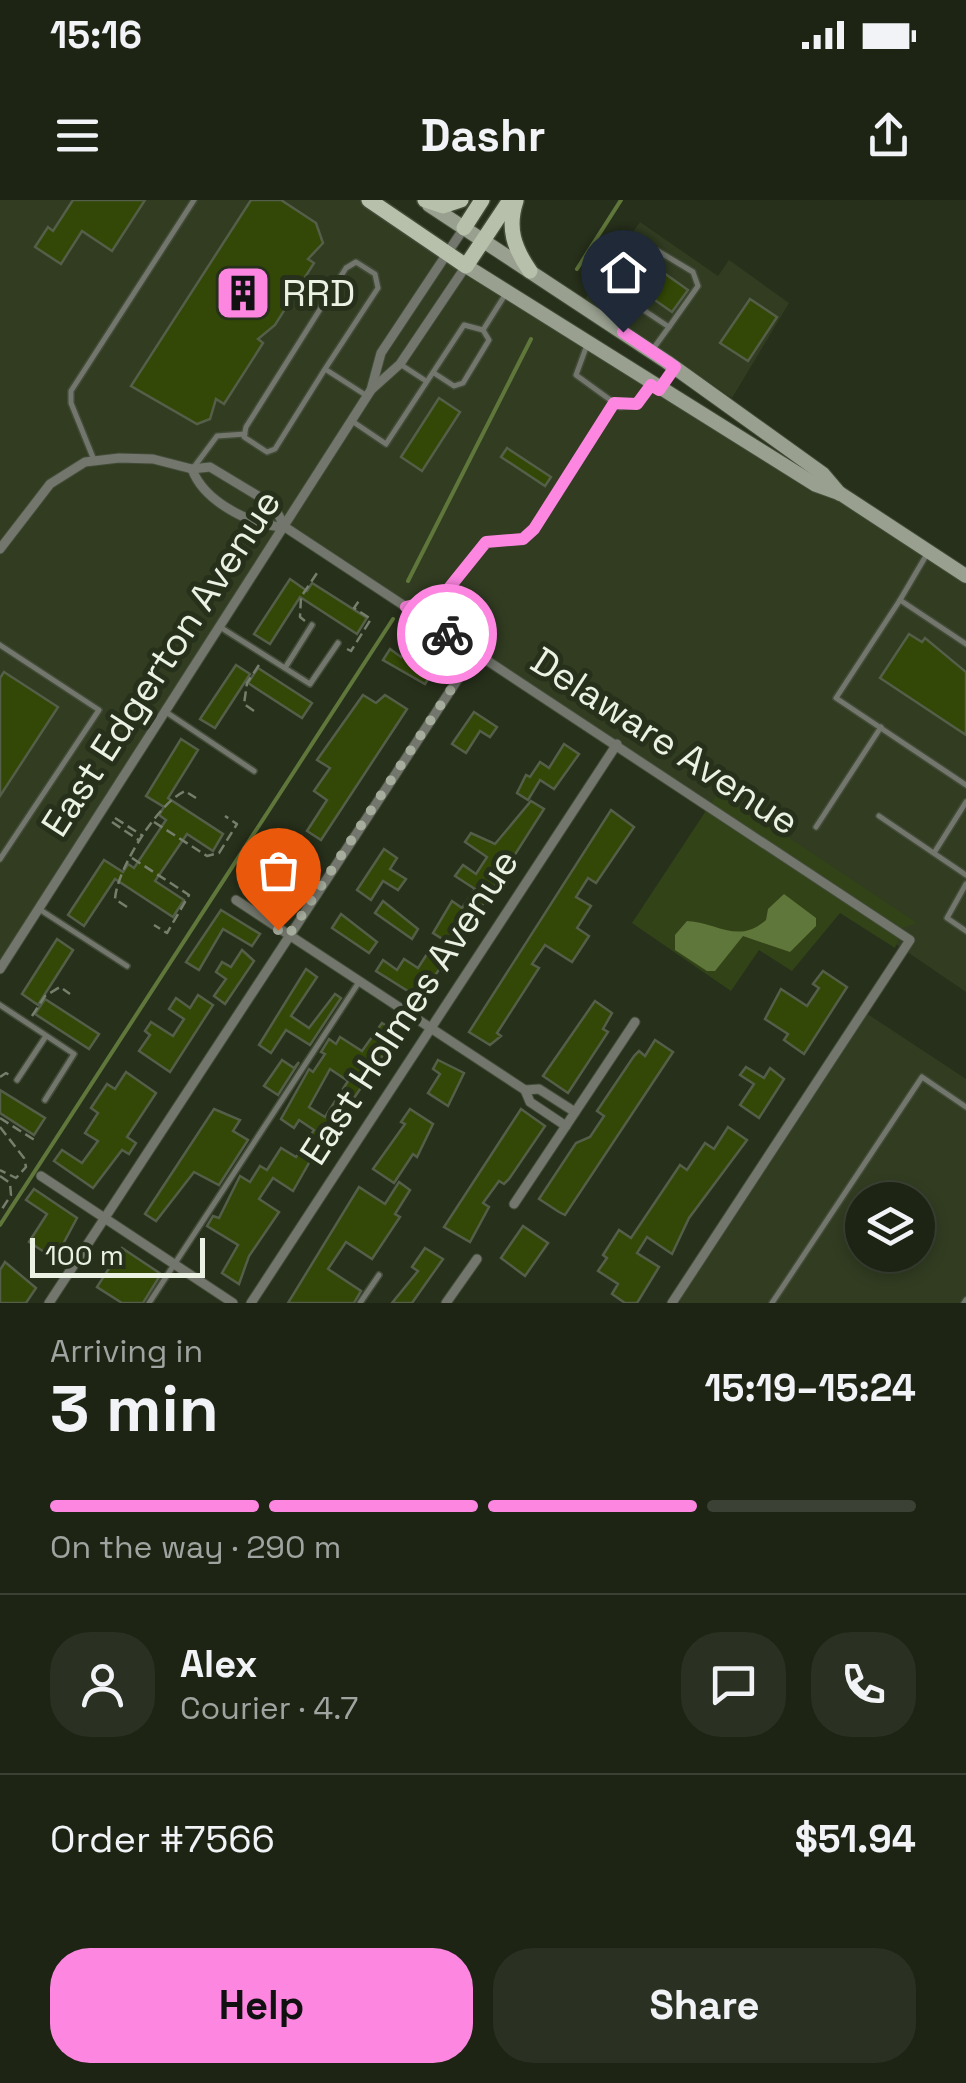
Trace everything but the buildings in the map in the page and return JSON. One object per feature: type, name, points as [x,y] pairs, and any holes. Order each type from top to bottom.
[{"type":"main road","points":[[369,200],[655,388],[816,486],[841,494],[966,576]]},
{"type":"main road","points":[[423,200],[443,206],[461,200]]},
{"type":"main road","points":[[423,200],[675,367],[824,474],[841,494]]},
{"type":"main road","points":[[464,228],[482,200]]},
{"type":"main road","points":[[466,266],[514,200]]},
{"type":"main road","points":[[514,200],[512,234],[516,252],[530,271]]},
{"type":"main road","points":[[655,388],[675,367]]},
{"type":"street","name":"East Edgerton Avenue","points":[[0,968],[352,421],[369,393],[381,353],[464,228]]},
{"type":"street","name":"East Edgerton Avenue","points":[[369,393],[400,364],[466,266]]},
{"type":"street","points":[[0,549],[50,484],[94,460],[153,458],[192,470],[210,467],[272,505],[285,527]]},
{"type":"street","points":[[192,470],[198,486],[261,526],[285,527]]},
{"type":"street","name":"Delaware Avenue","points":[[285,527],[910,940],[672,1303]]},
{"type":"street","points":[[49,1303],[475,653]]},
{"type":"street","name":"East Holmes Avenue","points":[[252,1303],[616,744]]},
{"type":"street","points":[[236,900],[525,1090],[530,1102],[566,1126]]},
{"type":"street","points":[[514,1204],[635,1022]]},
{"type":"street","points":[[525,1090],[539,1089],[576,1112]]},
{"type":"street","points":[[41,1176],[233,1303]]},
{"type":"street","points":[[446,1303],[478,1257]]},
{"type":"lane","points":[[94,460],[72,403],[71,390],[194,200]]},
{"type":"lane","points":[[599,316],[658,251],[692,272],[698,286],[652,352]]},
{"type":"lane","points":[[192,470],[218,436],[244,434],[267,452],[275,449],[378,288],[375,274],[356,262],[346,268],[244,434]]},
{"type":"lane","points":[[482,330],[507,292]]},
{"type":"lane","points":[[618,293],[669,327]]},
{"type":"lane","points":[[352,421],[386,444],[432,372],[464,325],[482,330],[488,340],[463,383],[454,386],[432,372]]},
{"type":"lane","points":[[587,344],[576,375],[614,403],[637,404],[655,388]]},
{"type":"lane","points":[[400,364],[426,382]]},
{"type":"lane","points":[[325,369],[369,393]]},
{"type":"lane","points":[[406,607],[441,598],[486,542],[523,539],[534,529],[614,403]]},
{"type":"lane","points":[[928,551],[836,698],[966,784]]},
{"type":"lane","points":[[900,600],[966,644]]},
{"type":"lane","points":[[284,668],[312,625]]},
{"type":"lane","points":[[220,627],[310,684],[338,642]]},
{"type":"lane","points":[[0,859],[99,710],[1,647]]},
{"type":"lane","points":[[166,712],[254,771]]},
{"type":"lane","points":[[816,827],[881,727]]},
{"type":"lane","points":[[934,853],[966,802]]},
{"type":"lane","points":[[880,816],[966,874]]},
{"type":"lane","points":[[966,884],[946,918],[966,931]]},
{"type":"lane","points":[[38,909],[127,966]]},
{"type":"lane","points":[[149,1303],[360,982]]},
{"type":"lane","points":[[0,1005],[74,1054],[46,1100]]},
{"type":"lane","points":[[17,1080],[46,1036]]},
{"type":"lane","points":[[772,1303],[922,1077],[966,1107]]},
{"type":"lane","points":[[360,1303],[379,1275]]},
{"type":"path","points":[[300,617],[301,597],[319,570]]},
{"type":"path","points":[[350,651],[372,619],[354,608],[361,598]]},
{"type":"path","points":[[254,710],[244,704],[246,683],[265,656]]},
{"type":"path","points":[[127,907],[115,899],[116,880],[169,798],[185,790],[196,798]]},
{"type":"path","points":[[154,822],[207,856],[219,853],[237,824],[225,816]]},
{"type":"path","points":[[114,820],[142,839]]},
{"type":"path","points":[[131,858],[189,895],[189,902],[167,932],[154,924]]},
{"type":"path","points":[[28,1023],[45,996],[60,988],[70,994]]},
{"type":"path","points":[[0,1077],[6,1073]]},
{"type":"path","points":[[0,1118],[36,1141]]},
{"type":"path","points":[[0,1173],[16,1178],[26,1167],[1,1127],[6,1121]]},
{"type":"path","points":[[0,1173],[10,1183],[11,1195],[0,1212]]},
{"type":"shaded area","points":[[0,200],[369,200],[966,576],[966,992],[704,813],[709,805],[285,528],[0,968]]},
{"type":"shaded area","points":[[640,222],[718,276],[729,260],[789,303],[732,398],[585,299]]},
{"type":"shaded area","points":[[719,791],[917,923],[902,928],[895,948],[840,913],[792,971],[759,950],[731,991],[632,923]]},
{"type":"shaded area","points":[[784,894],[816,918],[816,926],[790,952],[743,936],[715,971],[707,971],[675,950],[675,935],[687,921],[746,931],[766,920],[768,909]]},
{"type":"shaded area","points":[[863,1011],[966,1079],[966,1303],[672,1303]]},
{"type":"waterway","points":[[577,269],[621,200]]},
{"type":"waterway","points":[[408,581],[531,339]]},
{"type":"waterway","points":[[0,1225],[393,619]]},
{"type":"way so far","points":[[278,930],[288,936],[475,653],[447,634]]},
{"type":"place","name":"RRD","points":[[243,293]]},
{"type":"route","points":[[447,634],[406,607],[431,604],[441,598],[486,542],[523,539],[534,529],[614,403],[620,407],[637,404],[651,385],[659,390],[675,367],[623,332]]}]
